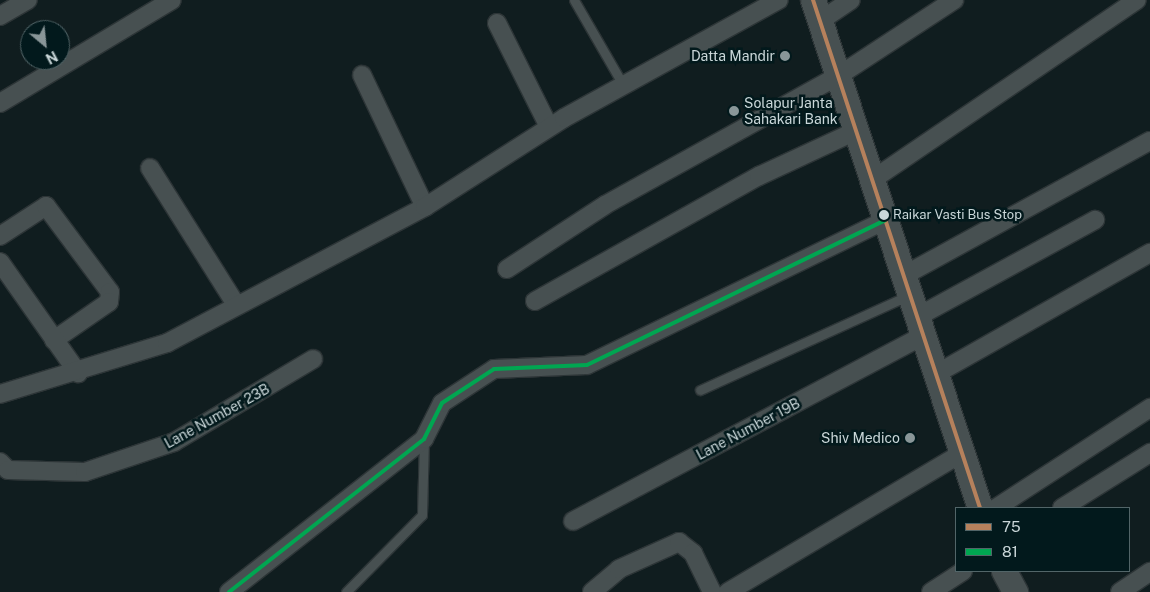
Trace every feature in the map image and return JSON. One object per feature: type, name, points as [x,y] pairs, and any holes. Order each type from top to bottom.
[{"type":"main road","points":[[816,11],[980,507]]},
{"type":"main road","points":[[1005,572],[1015,592]]},
{"type":"street","points":[[0,16],[28,0]]},
{"type":"street","points":[[0,103],[172,0]]},
{"type":"street","points":[[0,394],[78,373],[167,342],[236,303],[424,207],[549,127],[779,0]]},
{"type":"street","points":[[816,11],[851,0]]},
{"type":"street","points":[[506,269],[605,205],[838,76],[954,0]]},
{"type":"street","points":[[872,180],[1138,0]]},
{"type":"street","points":[[497,23],[549,127]]},
{"type":"street","points":[[362,75],[424,207]]},
{"type":"street","points":[[535,301],[760,176],[856,130]]},
{"type":"street","points":[[913,306],[1150,141]]},
{"type":"street","points":[[150,168],[236,303]]},
{"type":"street","points":[[0,236],[46,206],[110,292],[109,302],[54,340]]},
{"type":"street","points":[[229,592],[424,440],[442,403],[494,369],[587,365],[885,220]]},
{"type":"street","points":[[913,306],[1095,220]]},
{"type":"street","points":[[936,374],[1150,253]]},
{"type":"street","points":[[0,262],[78,373]]},
{"type":"street","name":"Lane Number 19B","points":[[572,521],[913,306]]},
{"type":"street","name":"Lane Number 23B","points":[[0,462],[8,470],[85,472],[174,442],[313,358]]},
{"type":"street","points":[[998,507],[1150,408]]},
{"type":"street","points":[[728,592],[962,453]]},
{"type":"street","points":[[1064,507],[1150,453]]},
{"type":"street","points":[[592,592],[619,569],[679,542],[692,553],[712,592]]},
{"type":"street","points":[[931,592],[961,572]]},
{"type":"street","points":[[1120,592],[1150,572]]},
{"type":"lane","points":[[574,0],[623,85]]},
{"type":"lane","points":[[700,390],[913,306]]},
{"type":"lane","points":[[346,592],[422,515],[424,440]]},
{"type":"transit line","name":"75","points":[[813,0],[980,507]]},
{"type":"transit line","name":"81","points":[[229,592],[424,439],[442,403],[494,369],[587,365],[885,220]]},
{"type":"place","name":"Datta Mandir","points":[[785,56]]},
{"type":"place","name":"Solapur Janta Sahakari Bank","points":[[734,111]]},
{"type":"place","name":"Raikar Vasti Bus Stop","points":[[884,215]]},
{"type":"place","name":"Shiv Medico","points":[[910,438]]}]
